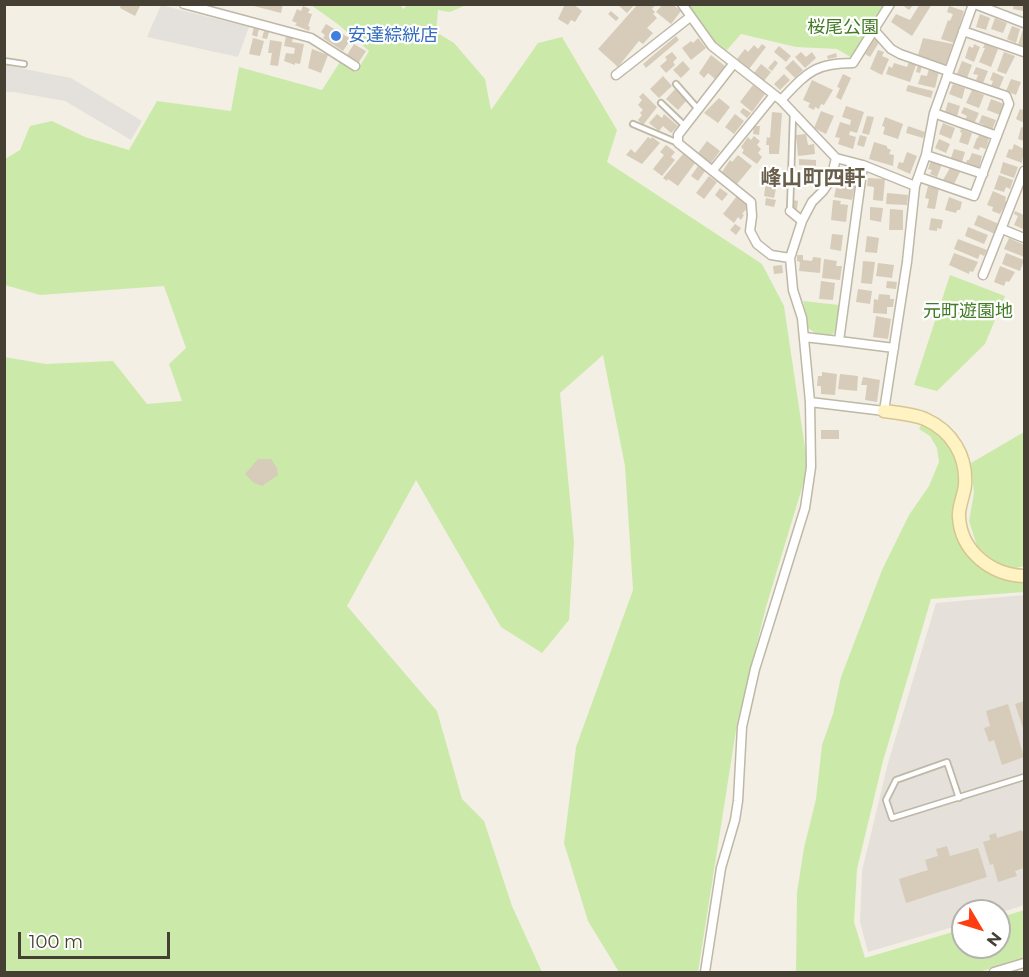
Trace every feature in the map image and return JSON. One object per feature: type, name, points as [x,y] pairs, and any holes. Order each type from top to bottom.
[{"type":"street","points":[[184,4],[311,38],[355,66]]},
{"type":"street","points":[[682,4],[712,46],[778,97],[836,158],[974,196],[1009,104],[1006,96],[900,54],[891,49],[874,30]]},
{"type":"street","points":[[713,170],[778,97],[814,69],[832,63],[853,63],[890,4]]},
{"type":"street","points":[[884,411],[917,182],[926,155],[934,113],[947,74],[974,4],[1024,23]]},
{"type":"street","points":[[616,75],[690,17]]},
{"type":"street","points":[[963,30],[1024,51]]},
{"type":"street","points":[[734,63],[678,135],[678,143],[751,202],[750,231],[757,244],[771,255],[790,258]]},
{"type":"street","points":[[934,113],[997,136]]},
{"type":"street","points":[[926,155],[983,174]]},
{"type":"street","points":[[705,972],[721,867],[736,810],[742,727],[755,669],[806,508],[811,467],[810,402],[804,337],[802,318],[793,291],[790,258],[802,221],[812,202],[831,179],[836,158]]},
{"type":"street","points":[[839,340],[863,165]]},
{"type":"street","points":[[983,275],[1024,171]]},
{"type":"street","points":[[790,211],[802,221]]},
{"type":"street","points":[[1002,229],[1024,238]]},
{"type":"street","points":[[804,337],[894,348]]},
{"type":"street","points":[[810,402],[923,418],[942,429],[956,443],[965,468],[959,516],[963,536],[974,554],[990,568],[1008,575],[1024,576]]},
{"type":"street","points":[[994,972],[1024,963]]},
{"type":"lane","points":[[4,61],[24,64]]},
{"type":"lane","points":[[676,84],[698,109]]},
{"type":"lane","points":[[661,103],[685,126]]},
{"type":"lane","points":[[790,211],[794,114]]},
{"type":"lane","points":[[633,124],[678,143]]},
{"type":"lane","points":[[959,798],[947,762],[896,780],[886,800],[892,818],[959,798],[1024,777]]},
{"type":"shaded area","points":[[161,5],[249,27],[238,57],[147,37]]},
{"type":"shaded area","points":[[4,65],[71,78],[142,121],[131,140],[65,101],[5,92]]},
{"type":"shaded area","points":[[1024,595],[1024,905],[1011,909],[1011,899],[951,899],[951,928],[868,952],[860,922],[862,871],[888,763],[936,603]]},
{"type":"green space","points":[[400,4],[403,9],[408,5],[466,5],[450,12],[438,10],[436,32],[454,43],[485,79],[491,110],[538,43],[562,37],[617,130],[607,162],[762,264],[784,306],[808,468],[766,607],[737,724],[698,972],[619,972],[588,921],[564,843],[576,747],[633,590],[625,466],[603,355],[560,393],[574,542],[569,620],[542,653],[501,627],[416,480],[347,606],[437,711],[462,799],[484,821],[512,906],[542,972],[5,972],[4,357],[46,364],[113,361],[147,404],[182,401],[169,364],[186,348],[164,286],[40,295],[5,285],[5,159],[20,150],[30,126],[52,121],[85,137],[129,150],[157,101],[231,111],[239,67],[322,90],[340,62],[356,72],[369,51],[311,5]]},
{"type":"green space","name":"桜尾公園","points":[[688,5],[886,5],[852,58],[837,49],[796,47],[741,34],[726,51],[715,42]]},
{"type":"green space","name":"元町遊園地","points":[[950,275],[1005,296],[985,344],[937,391],[914,385]]},
{"type":"green space","points":[[803,301],[839,305],[835,332],[831,335],[815,333],[807,327]]},
{"type":"green space","points":[[922,424],[939,433],[951,446],[961,469],[954,514],[970,556],[988,572],[1006,579],[1024,580],[1024,592],[931,599],[883,761],[857,869],[854,922],[865,958],[951,933],[951,959],[1011,959],[1011,914],[1024,910],[1024,958],[979,972],[796,972],[797,892],[804,848],[816,799],[822,745],[833,714],[841,677],[882,570],[909,515],[929,486],[939,462],[937,448],[930,436],[919,429]]},
{"type":"green space","points":[[1024,432],[1024,566],[1012,569],[996,563],[977,546],[969,521],[974,493],[971,463]]},
{"type":"building","points":[[121,4],[141,4],[135,16],[120,8]]},
{"type":"building","points":[[246,4],[283,4],[281,13]]},
{"type":"building","points":[[565,4],[573,4],[582,11],[575,22],[571,20],[568,25],[558,19]]},
{"type":"building","points":[[617,4],[635,4],[627,13]]},
{"type":"building","points":[[638,4],[656,4],[652,9],[657,18],[647,28],[653,33],[643,44],[639,41],[618,67],[598,49]]},
{"type":"building","points":[[663,4],[672,4],[681,11],[671,24],[656,12]]},
{"type":"building","points":[[901,4],[914,4],[909,10]]},
{"type":"building","points":[[920,4],[932,4],[912,36],[891,22],[896,14],[910,20]]},
{"type":"building","points":[[1014,4],[1024,4],[1023,11],[1013,9]]},
{"type":"building","points":[[303,6],[310,9],[308,13],[312,14],[308,26],[309,31],[295,25],[297,23],[292,21],[297,9],[301,11]]},
{"type":"building","points":[[949,6],[964,11],[954,43],[941,39],[948,20],[950,21],[953,14],[947,12]]},
{"type":"building","points":[[611,11],[619,18],[616,21],[608,14]]},
{"type":"building","points":[[980,14],[990,18],[986,30],[976,27]]},
{"type":"building","points":[[995,18],[1007,23],[1003,33],[991,29]]},
{"type":"building","name":"安達綜絖店","points":[[326,24],[351,39],[343,51],[323,38],[325,35],[321,32]]},
{"type":"building","points":[[1012,26],[1020,29],[1016,43],[1007,39]]},
{"type":"building","points":[[1024,26],[1024,46],[1018,45]]},
{"type":"building","points":[[254,27],[259,29],[257,37],[252,35]]},
{"type":"building","points":[[264,31],[269,32],[267,39],[262,38]]},
{"type":"building","points":[[286,36],[293,38],[292,42],[304,44],[300,64],[295,63],[295,65],[284,61],[286,53],[294,54],[295,48],[284,46]]},
{"type":"building","points":[[676,36],[679,40],[646,68],[643,64]]},
{"type":"building","points":[[253,38],[264,41],[260,56],[249,54]]},
{"type":"building","points":[[698,38],[706,48],[691,60],[682,48]]},
{"type":"building","points":[[875,38],[880,41],[870,57],[865,54]]},
{"type":"building","points":[[923,38],[953,44],[945,66],[918,55]]},
{"type":"building","points":[[270,40],[282,42],[278,66],[270,65],[272,53],[268,53]]},
{"type":"building","points":[[985,43],[998,49],[991,67],[979,62]]},
{"type":"building","points":[[354,44],[366,51],[359,62],[347,55]]},
{"type":"building","points":[[762,44],[766,47],[749,69],[737,59],[745,49],[748,52],[754,45],[758,49]]},
{"type":"building","points":[[974,44],[980,47],[974,62],[965,58],[969,46],[973,48]]},
{"type":"building","points":[[779,46],[791,56],[786,62],[774,52]]},
{"type":"building","points":[[312,49],[328,55],[321,73],[308,68]]},
{"type":"building","points":[[878,50],[884,52],[882,56],[889,59],[882,75],[870,69]]},
{"type":"building","points":[[672,52],[677,58],[673,62],[675,65],[666,73],[660,66],[667,60],[665,57]]},
{"type":"building","points":[[801,52],[806,57],[812,52],[816,58],[805,68],[795,57]]},
{"type":"building","points":[[1004,52],[1015,56],[1006,74],[997,71]]},
{"type":"building","points":[[836,53],[837,57],[828,59],[827,56]]},
{"type":"building","points":[[711,55],[725,66],[715,79],[708,73],[704,78],[699,73]]},
{"type":"building","points":[[775,60],[778,63],[772,71],[768,68]]},
{"type":"building","points":[[793,60],[803,70],[795,78],[785,68]]},
{"type":"building","points":[[683,61],[690,69],[681,78],[673,70]]},
{"type":"building","points":[[962,61],[972,65],[967,78],[957,74]]},
{"type":"building","points":[[909,62],[916,65],[910,82],[886,74],[889,66],[892,68],[894,63],[907,67]]},
{"type":"building","points":[[761,64],[771,72],[764,81],[754,73]]},
{"type":"building","points":[[918,65],[922,66],[920,73],[916,72]]},
{"type":"building","points":[[976,67],[988,71],[983,83],[976,80],[978,75],[973,74]]},
{"type":"building","points":[[929,69],[939,71],[935,88],[918,84],[921,75],[927,76]]},
{"type":"building","points":[[993,72],[1004,77],[999,89],[991,86],[993,81],[990,80]]},
{"type":"building","points":[[784,74],[790,80],[780,90],[774,84]]},
{"type":"building","points":[[843,74],[851,78],[841,100],[836,97],[840,88],[837,87]]},
{"type":"building","points":[[663,76],[672,86],[659,98],[650,89]]},
{"type":"building","points":[[1011,79],[1021,82],[1016,95],[1006,91]]},
{"type":"building","points":[[812,80],[833,90],[824,105],[821,104],[819,109],[815,107],[814,110],[808,107],[810,103],[803,100]]},
{"type":"building","points":[[953,84],[965,88],[962,99],[949,94]]},
{"type":"building","points":[[753,85],[765,94],[752,112],[740,102]]},
{"type":"building","points":[[908,85],[933,91],[931,98],[906,91]]},
{"type":"building","points":[[675,89],[687,100],[678,110],[666,99]]},
{"type":"building","points":[[972,90],[984,95],[979,108],[966,103]]},
{"type":"building","points":[[643,93],[657,107],[643,125],[638,120],[643,110],[638,105],[642,100],[639,97]]},
{"type":"building","points":[[719,98],[730,107],[718,123],[704,113]]},
{"type":"building","points":[[991,99],[1004,104],[1000,115],[987,110]]},
{"type":"building","points":[[948,102],[960,106],[957,116],[945,112]]},
{"type":"building","points":[[846,106],[864,112],[857,133],[850,131],[849,135],[856,137],[853,149],[838,144],[840,138],[835,137],[840,122],[850,125],[851,120],[842,117]]},
{"type":"building","points":[[964,107],[979,113],[974,124],[965,120],[967,116],[961,113]]},
{"type":"building","points":[[743,108],[751,113],[747,118],[740,112]]},
{"type":"building","points":[[1020,109],[1024,110],[1024,123],[1016,119]]},
{"type":"building","points":[[821,111],[834,116],[826,134],[814,128]]},
{"type":"building","points":[[772,112],[782,113],[779,154],[769,154],[769,145],[766,145],[767,137],[770,138]]},
{"type":"building","points":[[657,114],[662,118],[664,114],[678,126],[671,133],[663,126],[659,131],[649,123]]},
{"type":"building","points":[[735,114],[744,121],[734,134],[725,127]]},
{"type":"building","points":[[982,115],[996,120],[992,130],[979,123]]},
{"type":"building","points":[[867,116],[874,117],[869,135],[862,133]]},
{"type":"building","points":[[885,117],[903,124],[898,139],[883,134],[885,127],[882,126]]},
{"type":"building","points":[[943,123],[955,128],[951,139],[939,134]]},
{"type":"building","points":[[754,126],[760,126],[759,135],[753,134]]},
{"type":"building","points":[[908,126],[925,132],[923,138],[906,133]]},
{"type":"building","points":[[1021,127],[1024,128],[1024,141],[1018,139]]},
{"type":"building","points":[[961,129],[972,133],[968,145],[959,142]]},
{"type":"building","points":[[806,134],[808,145],[814,144],[815,154],[798,156],[796,135]]},
{"type":"building","points":[[860,135],[867,137],[864,147],[857,145]]},
{"type":"building","points":[[979,135],[989,138],[986,149],[973,148]]},
{"type":"building","points":[[754,136],[760,141],[757,145],[761,149],[758,153],[762,157],[757,164],[742,153],[744,150],[741,147],[748,137],[751,140]]},
{"type":"building","points":[[648,137],[660,143],[642,164],[626,155],[631,149],[635,153]]},
{"type":"building","points":[[939,139],[950,144],[946,153],[935,148]]},
{"type":"building","points":[[707,141],[720,151],[711,163],[698,153]]},
{"type":"building","points":[[874,142],[887,146],[891,150],[889,154],[894,155],[893,166],[869,159]]},
{"type":"building","points":[[1014,144],[1024,149],[1022,163],[1006,157]]},
{"type":"building","points":[[666,145],[675,152],[671,157],[675,160],[662,176],[653,169],[664,155],[660,152]]},
{"type":"building","points":[[954,149],[965,152],[962,162],[951,158]]},
{"type":"building","points":[[907,152],[917,156],[910,174],[897,168],[899,162],[903,163]]},
{"type":"building","points":[[972,153],[982,156],[979,168],[966,164]]},
{"type":"building","points":[[683,154],[695,163],[678,186],[663,178]]},
{"type":"building","points":[[738,155],[752,166],[737,184],[722,172],[730,160],[732,162]]},
{"type":"building","points":[[799,159],[816,160],[816,166],[799,165]]},
{"type":"building","points":[[931,161],[942,164],[937,177],[930,174],[932,170],[928,169]]},
{"type":"building","points":[[1003,162],[1018,167],[1014,178],[1000,173]]},
{"type":"building","points":[[698,166],[705,171],[698,181],[691,176]]},
{"type":"building","points":[[950,168],[960,172],[954,184],[943,180]]},
{"type":"building","points":[[999,175],[1013,180],[1010,189],[1006,187],[1004,192],[994,189]]},
{"type":"building","points":[[709,176],[717,182],[704,199],[696,193]]},
{"type":"building","points":[[843,177],[856,179],[852,200],[834,197],[836,188],[841,189]]},
{"type":"building","points":[[868,178],[885,179],[883,201],[873,200],[874,187],[867,186]]},
{"type":"building","points":[[766,182],[777,184],[774,198],[764,196]]},
{"type":"building","points":[[928,186],[939,188],[935,209],[927,208],[929,199],[925,198]]},
{"type":"building","points":[[720,188],[728,194],[722,201],[715,195]]},
{"type":"building","points":[[993,191],[1006,197],[1007,202],[1000,214],[992,211],[993,207],[987,205]]},
{"type":"building","points":[[887,193],[908,195],[907,205],[886,204]]},
{"type":"building","points":[[737,196],[749,206],[742,214],[744,215],[741,220],[738,217],[734,223],[723,214]]},
{"type":"building","points":[[949,197],[962,202],[960,210],[956,213],[945,210]]},
{"type":"building","points":[[766,198],[776,200],[774,207],[765,205]]},
{"type":"building","points":[[793,200],[798,201],[797,209],[793,209]]},
{"type":"building","points":[[833,200],[848,205],[846,222],[831,220]]},
{"type":"building","points":[[870,207],[883,208],[881,222],[870,220]]},
{"type":"building","points":[[890,209],[903,210],[903,230],[889,230]]},
{"type":"building","points":[[1015,211],[1024,215],[1023,229],[1014,225],[1018,216],[1014,214]]},
{"type":"building","points":[[978,215],[999,224],[995,234],[974,225]]},
{"type":"building","points":[[931,218],[943,220],[941,229],[929,230]]},
{"type":"building","points":[[735,224],[741,228],[736,235],[730,230]]},
{"type":"building","points":[[968,227],[988,235],[984,244],[965,236]]},
{"type":"building","points":[[832,234],[843,235],[841,251],[830,249]]},
{"type":"building","points":[[867,236],[879,238],[877,253],[865,252]]},
{"type":"building","points":[[1009,238],[1024,245],[1024,257],[1004,249]]},
{"type":"building","points":[[958,239],[987,250],[984,256],[980,254],[978,259],[954,249]]},
{"type":"building","points":[[954,253],[978,262],[973,272],[970,271],[969,274],[949,265]]},
{"type":"building","points":[[1006,253],[1024,260],[1020,271],[1002,264]]},
{"type":"building","points":[[797,255],[803,255],[803,260],[812,261],[813,257],[821,258],[820,273],[799,271],[800,262],[797,261]]},
{"type":"building","points":[[824,259],[837,261],[836,266],[842,266],[840,280],[822,278]]},
{"type":"building","points":[[863,261],[875,262],[872,284],[861,283]]},
{"type":"building","points":[[878,263],[894,265],[892,278],[876,276]]},
{"type":"building","points":[[782,265],[783,273],[774,274],[773,266]]},
{"type":"building","points":[[1000,266],[1015,272],[1004,286],[994,282]]},
{"type":"building","points":[[821,281],[835,283],[833,300],[819,299]]},
{"type":"building","points":[[887,281],[897,282],[896,289],[886,288]]},
{"type":"building","points":[[858,289],[872,291],[870,304],[856,302]]},
{"type":"building","points":[[879,294],[890,295],[890,299],[894,299],[893,307],[887,307],[887,314],[873,313],[874,299],[878,300]]},
{"type":"building","points":[[876,316],[891,319],[888,339],[873,337]]},
{"type":"building","points":[[822,372],[837,374],[835,395],[821,394],[821,386],[817,386],[818,376],[822,376]]},
{"type":"building","points":[[840,374],[858,376],[857,391],[838,389]]},
{"type":"building","points":[[863,377],[880,380],[877,402],[865,400],[867,385],[861,385]]},
{"type":"building","points":[[821,430],[839,430],[839,439],[821,439]]},
{"type":"building","points":[[258,459],[271,459],[277,468],[278,475],[262,486],[254,483],[245,474]]},
{"type":"building","points":[[1024,701],[1024,727],[1023,728],[1015,704]]},
{"type":"building","points":[[1008,704],[1024,757],[1002,765],[994,740],[989,742],[984,728],[990,726],[986,711]]},
{"type":"building","points":[[1022,830],[1024,868],[1015,871],[1017,876],[998,882],[983,842],[990,840],[989,835],[996,833],[997,838]]},
{"type":"building","points":[[947,846],[950,856],[978,848],[987,877],[906,903],[899,879],[928,870],[925,860],[938,856],[936,849]]},
{"type":"place","name":"安達綜絖店","points":[[336,36]]},
{"type":"district","name":"峰山町四軒","points":[[813,179]]}]
